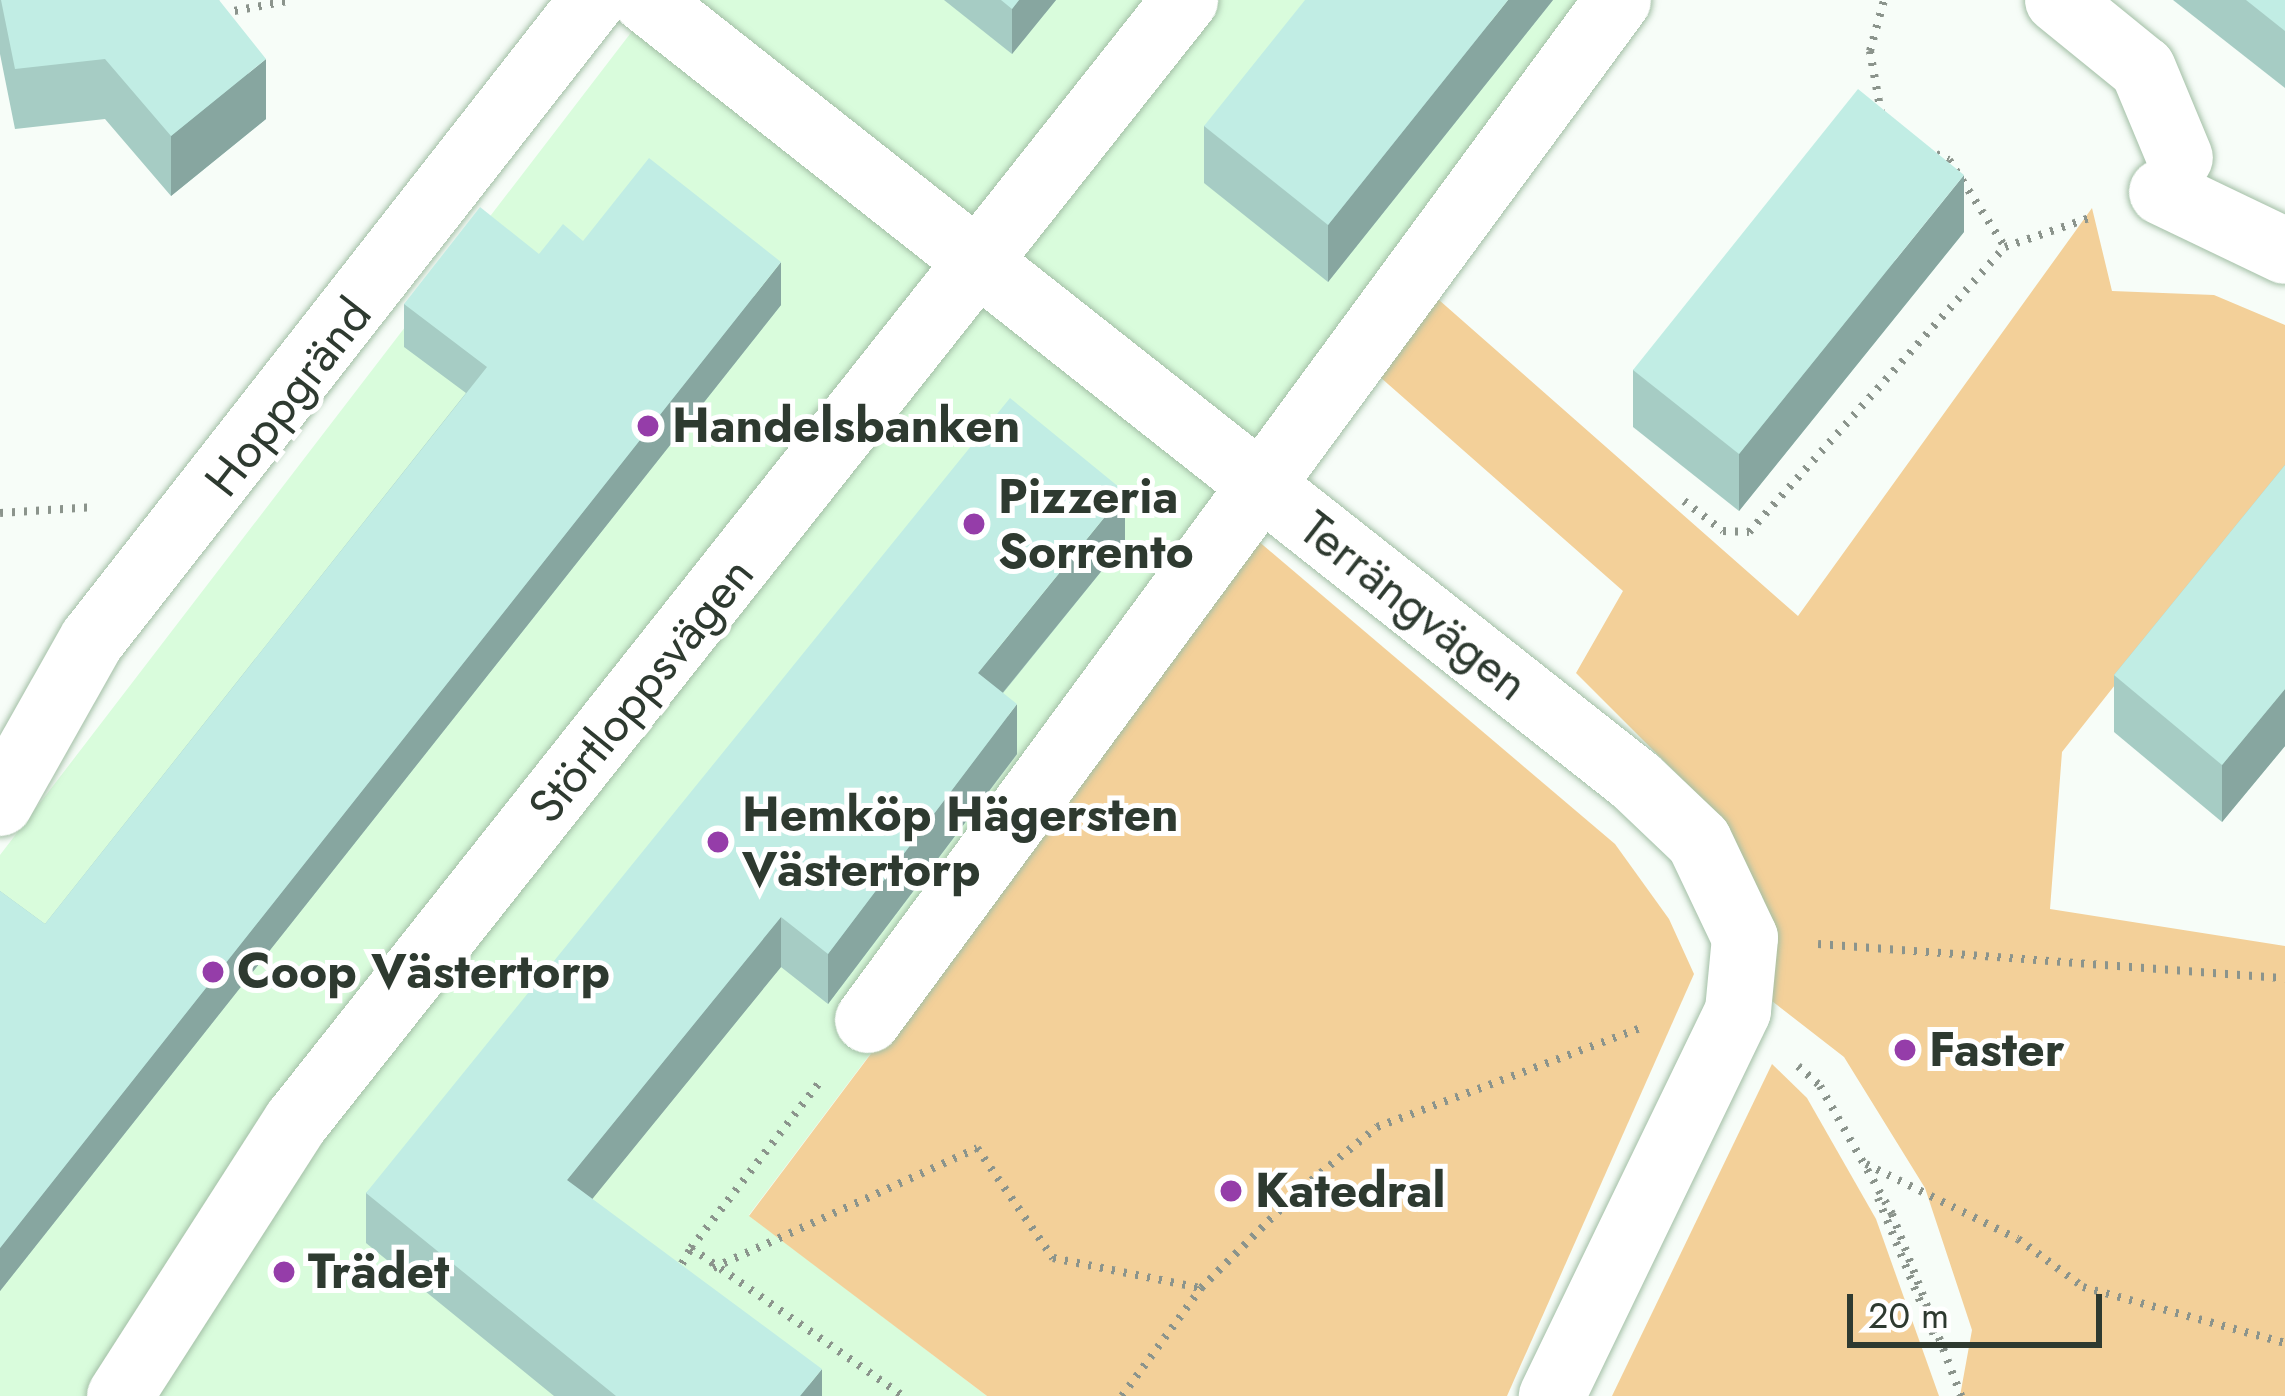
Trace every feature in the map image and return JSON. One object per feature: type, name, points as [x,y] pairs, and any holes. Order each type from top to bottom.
[{"type":"street","name":"Hoppgränd","points":[[0,803],[92,640],[210,499],[593,0]]},
{"type":"street","name":"Terrängvägen","points":[[646,0],[983,261],[1636,781],[1699,841],[1745,938]]},
{"type":"street","name":"Störtloppsvägen","points":[[120,1396],[296,1122],[983,261],[1185,0]]},
{"type":"street","points":[[868,1020],[1618,0]]},
{"type":"street","points":[[2058,0],[2143,69],[2170,175],[2285,251]]},
{"type":"street","points":[[1552,1396],[1738,1011],[1745,938]]},
{"type":"path","points":[[208,16],[293,0]]},
{"type":"path","points":[[1884,0],[1870,51],[1881,112],[1894,125]]},
{"type":"path","points":[[1928,149],[1948,160],[2005,248]]},
{"type":"path","points":[[1684,501],[1723,530],[1749,532],[1770,517],[2005,248],[2170,175]]},
{"type":"path","points":[[1745,938],[2285,978]]},
{"type":"path","points":[[1122,1396],[1201,1288],[1303,1187],[1378,1127],[1688,1010],[1738,1011],[1820,1086],[1892,1214],[1960,1396]]},
{"type":"path","points":[[672,1281],[691,1248],[868,1020]]},
{"type":"path","points":[[713,1268],[977,1148],[1053,1258],[1201,1288]]},
{"type":"path","points":[[1864,1163],[2018,1239],[2083,1287],[2285,1343]]},
{"type":"path","points":[[691,1248],[713,1268],[836,1342],[903,1396]]},
{"type":"shaded area","points":[[656,0],[1618,0],[1257,540],[749,1215],[987,1396],[0,1396],[0,855]]},
{"type":"shaded area","points":[[2092,208],[2112,291],[2214,295],[2285,325],[2285,470],[2062,752],[2050,909],[2285,946],[2285,1396],[1960,1396],[1972,1330],[1925,1188],[1844,1057],[1768,998],[1764,900],[1708,805],[1576,673],[1623,591],[1355,355],[1414,278],[1798,616]]},
{"type":"shaded area","points":[[1257,540],[1615,844],[1669,919],[1694,974],[1507,1396],[987,1396],[749,1216]]},
{"type":"shaded area","points":[[1772,1064],[1807,1098],[1876,1219],[1939,1396],[1612,1396]]},
{"type":"building","points":[[1,0],[219,0],[266,59],[171,136],[105,59],[15,69]]},
{"type":"building","points":[[1305,0],[1508,0],[1328,225],[1204,126]]},
{"type":"building","points":[[2246,0],[2285,0],[2285,31]]},
{"type":"building","points":[[1858,89],[1964,175],[1739,454],[1633,370]]},
{"type":"building","points":[[649,158],[781,262],[0,1248],[0,891],[45,924],[487,367],[404,304],[480,207],[539,254],[563,224],[583,241]]},
{"type":"building","points":[[1010,398],[1125,492],[978,673],[1017,704],[828,954],[781,917],[567,1180],[822,1369],[800,1396],[616,1396],[366,1193]]},
{"type":"building","points":[[2285,465],[2285,689],[2222,765],[2114,675]]},
{"type":"place","name":"Handelsbanken","points":[[648,426]]},
{"type":"place","name":"Pizzeria Sorrento","points":[[974,524]]},
{"type":"place","name":"Hemköp Hägersten Västertorp","points":[[718,842]]},
{"type":"place","name":"Coop Västertorp","points":[[213,972]]},
{"type":"place","name":"Faster","points":[[1905,1050]]},
{"type":"place","name":"Katedral","points":[[1231,1191]]},
{"type":"place","name":"Trädet","points":[[284,1272]]}]
